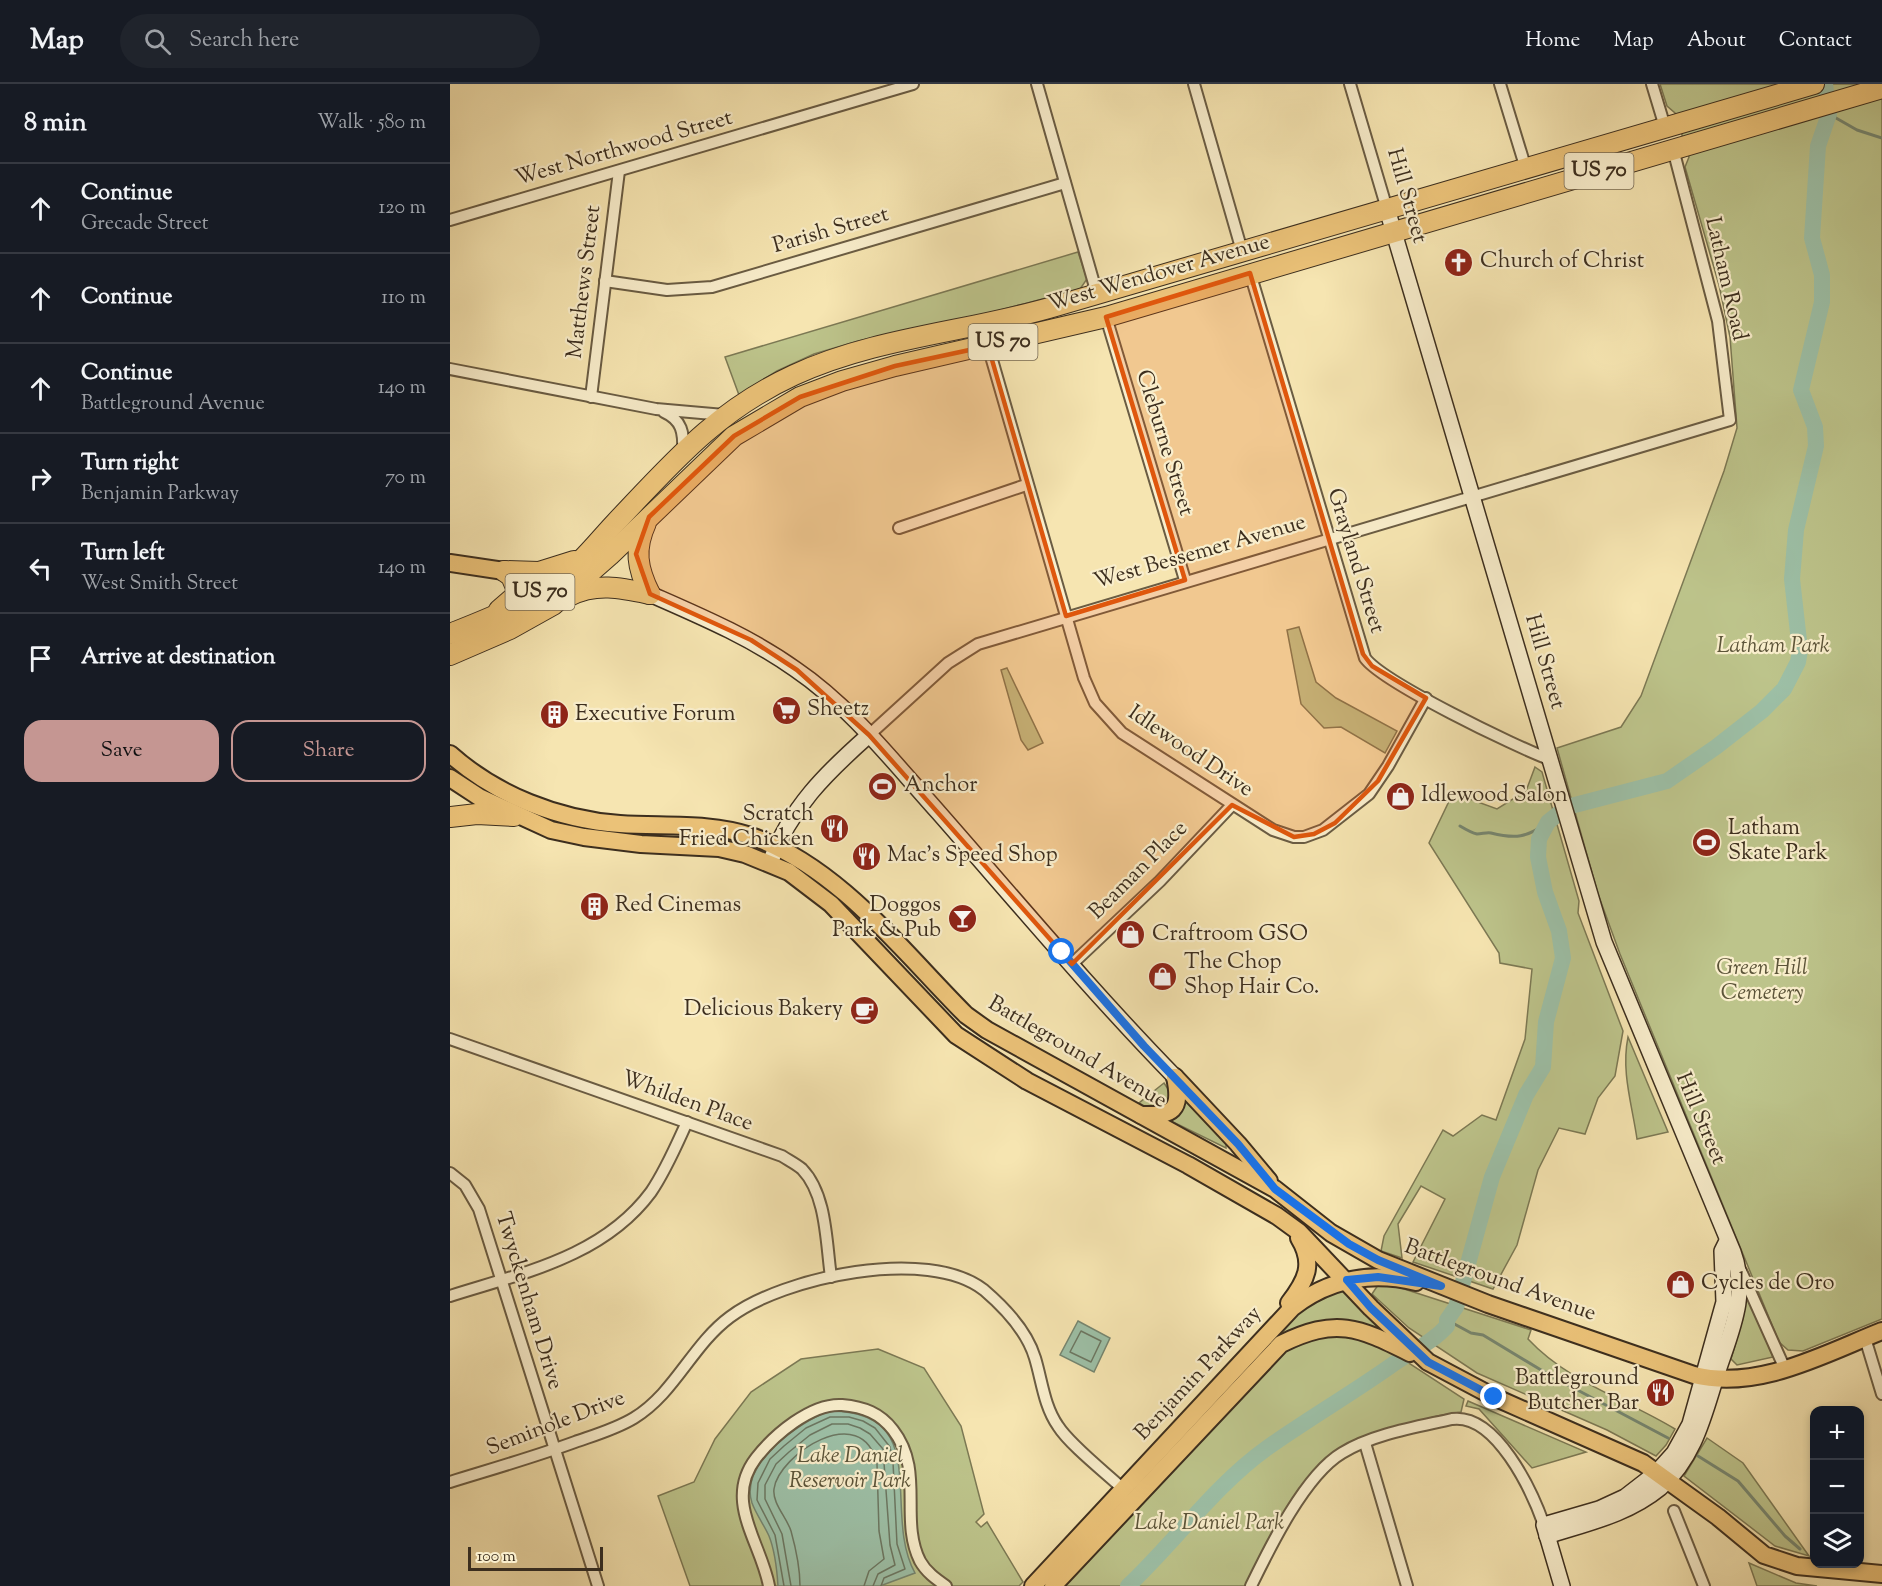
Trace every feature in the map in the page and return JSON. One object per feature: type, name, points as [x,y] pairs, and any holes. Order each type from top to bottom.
[{"type":"highway","name":"West Wendover Avenue","points":[[450,634],[536,596],[567,573],[683,451],[724,415],[794,374],[844,356],[1029,313],[1097,294],[1806,86]]},
{"type":"highway","name":"West Wendover Avenue","points":[[450,655],[532,617],[553,604],[734,436],[800,397],[853,378],[1106,317],[1393,230],[1882,88]]},
{"type":"highway","points":[[1194,289],[1237,265],[1242,261],[1242,251]]},
{"type":"highway","points":[[649,517],[636,554],[642,578],[650,594]]},
{"type":"highway","points":[[504,571],[551,570],[585,556]]},
{"type":"highway","points":[[489,618],[516,593],[515,584],[504,571]]},
{"type":"highway","points":[[553,604],[581,590],[596,587],[620,588],[650,594]]},
{"type":"highway","points":[[450,817],[477,814],[514,816]]},
{"type":"main road","points":[[450,563],[504,571]]},
{"type":"main road","name":"Battleground Avenue","points":[[450,754],[489,782],[524,801],[559,813],[618,824],[704,827],[750,836],[793,854],[843,891],[966,1015],[1008,1043],[1275,1189],[1349,1244],[1378,1260],[1441,1286],[1709,1378],[1755,1376],[1785,1369],[1882,1331]]},
{"type":"main road","name":"Battleground Avenue","points":[[450,778],[514,816],[551,830],[584,837],[641,844],[719,848],[770,863],[789,872],[831,904],[956,1035],[1027,1081],[1188,1165],[1290,1225],[1347,1280],[1402,1345]]},
{"type":"main road","points":[[1139,1115],[1163,1116],[1174,1110],[1178,1103],[1175,1077]]},
{"type":"main road","points":[[1175,1077],[1238,1144],[1275,1189]]},
{"type":"main road","points":[[1272,1328],[1301,1287],[1309,1268],[1306,1251],[1290,1225]]},
{"type":"main road","name":"Benjamin Parkway","points":[[1033,1586],[1272,1328],[1305,1298],[1347,1280],[1378,1277],[1441,1286]]},
{"type":"main road","name":"Benjamin Parkway","points":[[1053,1586],[1281,1344],[1324,1328],[1345,1328],[1402,1345]]},
{"type":"main road","points":[[1402,1345],[1459,1380],[1643,1463],[1764,1555],[1797,1566],[1882,1574]]},
{"type":"street","name":"West Northwood Street","points":[[450,220],[913,84]]},
{"type":"street","points":[[1037,84],[1097,294]]},
{"type":"street","points":[[1194,84],[1242,251]]},
{"type":"street","name":"Hill Street","points":[[1350,84],[1576,850],[1620,983],[1727,1241],[1785,1369]]},
{"type":"street","points":[[1500,84],[1526,169]]},
{"type":"street","points":[[1652,84],[1665,127]]},
{"type":"street","name":"Latham Road","points":[[1673,149],[1718,321],[1730,420]]},
{"type":"street","name":"Matthews Street","points":[[591,398],[619,171]]},
{"type":"street","name":"Parish Street","points":[[605,281],[667,290],[712,286],[1065,183]]},
{"type":"street","name":"Grayland Street","points":[[1250,273],[1365,658],[1371,666],[1426,698],[1522,749],[1549,759]]},
{"type":"street","name":"Cleburne Street","points":[[1106,317],[1185,580]]},
{"type":"street","name":"Idlewood Drive","points":[[988,346],[1026,485],[1084,678],[1102,713],[1133,741],[1283,835],[1304,837],[1323,830],[1369,794],[1388,766],[1426,698]]},
{"type":"street","points":[[450,369],[656,409],[724,415]]},
{"type":"street","points":[[656,409],[671,415],[679,423],[684,434],[683,451]]},
{"type":"street","name":"West Bessemer Avenue","points":[[770,863],[794,812],[807,794],[833,766],[963,652],[1000,636],[1185,580],[1730,420]]},
{"type":"street","points":[[899,528],[1026,485]]},
{"type":"street","points":[[650,594],[754,642],[797,670],[869,735],[1175,1077]]},
{"type":"street","name":"Beaman Place","points":[[1072,964],[1160,880],[1232,805]]},
{"type":"street","name":"Whilden Place","points":[[450,1039],[782,1156],[801,1168],[818,1198],[831,1276]]},
{"type":"street","points":[[450,1296],[551,1264],[587,1248],[627,1218],[650,1193],[665,1170],[687,1122]]},
{"type":"street","name":"Twyckenham Drive","points":[[450,1173],[473,1195],[502,1279],[598,1586]]},
{"type":"street","name":"Hill Street","points":[[1546,1530],[1621,1512],[1646,1498],[1662,1476],[1694,1444],[1724,1302],[1722,1251],[1727,1241]]},
{"type":"street","name":"Hill Street","points":[[1709,1378],[1737,1316],[1739,1274],[1737,1262]]},
{"type":"street","name":"Seminole Drive","points":[[450,1482],[554,1449],[623,1423],[654,1403],[729,1317],[776,1291],[831,1276],[912,1267],[942,1272],[982,1289],[1013,1318],[1034,1355],[1047,1407],[1058,1428],[1123,1489]]},
{"type":"street","points":[[1865,1338],[1882,1394]]},
{"type":"street","points":[[769,1586],[764,1561],[742,1510],[747,1469],[762,1450],[789,1428],[812,1412],[832,1405],[855,1406],[874,1412],[902,1441],[910,1462],[913,1540],[921,1561],[934,1578],[946,1586]]},
{"type":"street","points":[[1251,1586],[1274,1540],[1303,1494],[1324,1467],[1341,1454],[1365,1443],[1420,1426],[1463,1418],[1474,1421],[1484,1428],[1511,1460],[1533,1496],[1546,1530],[1562,1586]]},
{"type":"street","points":[[1365,1443],[1407,1586]]},
{"type":"street","points":[[1674,1511],[1704,1586]]},
{"type":"highlighted area","points":[[1250,273],[1363,654],[1372,666],[1426,698],[1378,781],[1335,823],[1314,834],[1294,837],[1232,805],[1072,964],[869,735],[797,670],[751,640],[650,594],[636,554],[649,517],[734,436],[800,397],[895,366],[988,346],[1066,616],[1185,580],[1106,317]]},
{"type":"green space","points":[[1660,84],[1882,84],[1882,1319],[1803,1351],[1788,1350],[1779,1342],[1620,954],[1598,894],[1557,748],[1621,727],[1641,696],[1724,471],[1737,428],[1730,337],[1719,285],[1685,167],[1689,157],[1675,113],[1667,106]]},
{"type":"green space","points":[[1078,252],[1087,279],[1080,289],[993,312],[858,341],[814,354],[777,371],[739,395],[725,357]]},
{"type":"green space","points":[[1299,627],[1316,682],[1336,698],[1397,731],[1385,753],[1341,727],[1324,728],[1301,704],[1287,630]]},
{"type":"green space","points":[[1007,668],[1043,743],[1028,750],[1021,740],[1001,670]]},
{"type":"green space","points":[[1535,767],[1542,772],[1579,901],[1578,913],[1623,1031],[1615,1076],[1598,1098],[1585,1134],[1559,1128],[1538,1170],[1517,1245],[1493,1289],[1413,1262],[1445,1199],[1421,1186],[1398,1224],[1402,1258],[1381,1251],[1384,1236],[1443,1130],[1453,1136],[1482,1115],[1496,1120],[1525,1039],[1532,969],[1500,963],[1499,953],[1429,843],[1453,793],[1497,809],[1526,791]]},
{"type":"green space","points":[[1628,1037],[1668,1132],[1637,1139],[1626,1075]]},
{"type":"green space","points":[[1164,1083],[1170,1092],[1169,1104],[1151,1110],[1139,1103]]},
{"type":"green space","points":[[1184,1098],[1226,1143],[1226,1148],[1171,1121]]},
{"type":"green space","points":[[1378,1285],[1398,1287],[1531,1330],[1528,1339],[1561,1367],[1675,1429],[1666,1445],[1656,1456],[1607,1430],[1477,1373],[1409,1328],[1372,1294]]},
{"type":"green space","points":[[1341,1288],[1387,1335],[1358,1323],[1329,1321],[1301,1328],[1273,1342],[1270,1339],[1302,1308]]},
{"type":"green space","points":[[1745,1288],[1773,1357],[1737,1365],[1731,1359],[1743,1318]]},
{"type":"green space","name":"Lake Daniel Park","points":[[1324,1333],[1369,1337],[1464,1399],[1461,1412],[1437,1416],[1360,1439],[1323,1465],[1246,1586],[1064,1586],[1284,1349]]},
{"type":"green space","name":"Lake Daniel Reservoir Park","points":[[878,1349],[924,1368],[961,1426],[984,1514],[976,1522],[981,1527],[987,1522],[1023,1582],[1019,1586],[690,1586],[658,1496],[694,1482],[715,1439],[751,1392],[801,1359]]},
{"type":"green space","points":[[1468,1401],[1586,1452],[1532,1468],[1479,1409],[1466,1406]]},
{"type":"green space","points":[[1707,1438],[1743,1463],[1809,1556],[1775,1546],[1684,1476]]},
{"type":"green space","points":[[1749,1563],[1796,1583],[1817,1586],[1757,1586]]},
{"type":"water","points":[[1078,1321],[1110,1338],[1094,1372],[1060,1355]]},
{"type":"water","points":[[829,1411],[862,1415],[882,1427],[894,1446],[899,1469],[906,1548],[915,1573],[880,1586],[778,1586],[771,1542],[752,1503],[750,1488],[754,1474],[774,1446],[802,1425]]},
{"type":"waterway","points":[[1128,1586],[1212,1497],[1248,1463],[1282,1437],[1428,1342],[1447,1326],[1447,1320],[1456,1307],[1492,1177],[1526,1095],[1543,1067],[1546,1022],[1563,958],[1559,931],[1545,892],[1538,857],[1539,839],[1548,822],[1567,807],[1667,781],[1762,711],[1784,689],[1798,662],[1800,650],[1792,579],[1796,530],[1816,446],[1815,427],[1801,390],[1822,302],[1822,275],[1812,238],[1818,146],[1829,114],[1825,84]]},
{"type":"waterway","points":[[1829,114],[1857,130],[1882,138]]},
{"type":"waterway","points":[[1460,826],[1477,834],[1521,836],[1548,822]]},
{"type":"waterway","points":[[1447,1320],[1471,1333],[1483,1335],[1551,1376],[1668,1438]]},
{"type":"waterway","points":[[1698,1456],[1738,1481],[1785,1536],[1800,1549]]},
{"type":"place","name":"Church of Christ","points":[[1459,262]]},
{"type":"place","name":"Sheetz","points":[[786,710]]},
{"type":"place","name":"Executive Forum","points":[[554,715]]},
{"type":"place","name":"Anchor","points":[[883,786]]},
{"type":"place","name":"Idlewood Salon","points":[[1400,796]]},
{"type":"place","name":"Scratch Fried Chicken","points":[[835,828]]},
{"type":"place","name":"Latham Skate Park","points":[[1707,842]]},
{"type":"place","name":"Mac's Speed Shop","points":[[866,856]]},
{"type":"place","name":"Red Cinemas","points":[[594,906]]},
{"type":"place","name":"Doggos Park & Pub","points":[[962,919]]},
{"type":"place","name":"Craftroom GSO","points":[[1131,935]]},
{"type":"place","name":"The Chop Shop Hair Co.","points":[[1163,976]]},
{"type":"place","name":"Delicious Bakery","points":[[864,1010]]},
{"type":"place","name":"Cycles de Oro","points":[[1680,1284]]},
{"type":"place","name":"Battleground Butcher Bar","points":[[1660,1392]]},
{"type":"route","points":[[1062,952],[1144,1046],[1238,1144],[1275,1189],[1331,1233],[1349,1244],[1378,1260],[1422,1276],[1441,1286],[1378,1277],[1359,1277],[1347,1280],[1371,1308],[1428,1362],[1494,1397]]},
{"type":"park label","name":"Latham Park","points":[[1773,647]]},
{"type":"park label","name":"Green Hill Cemetery","points":[[1762,982]]}]
